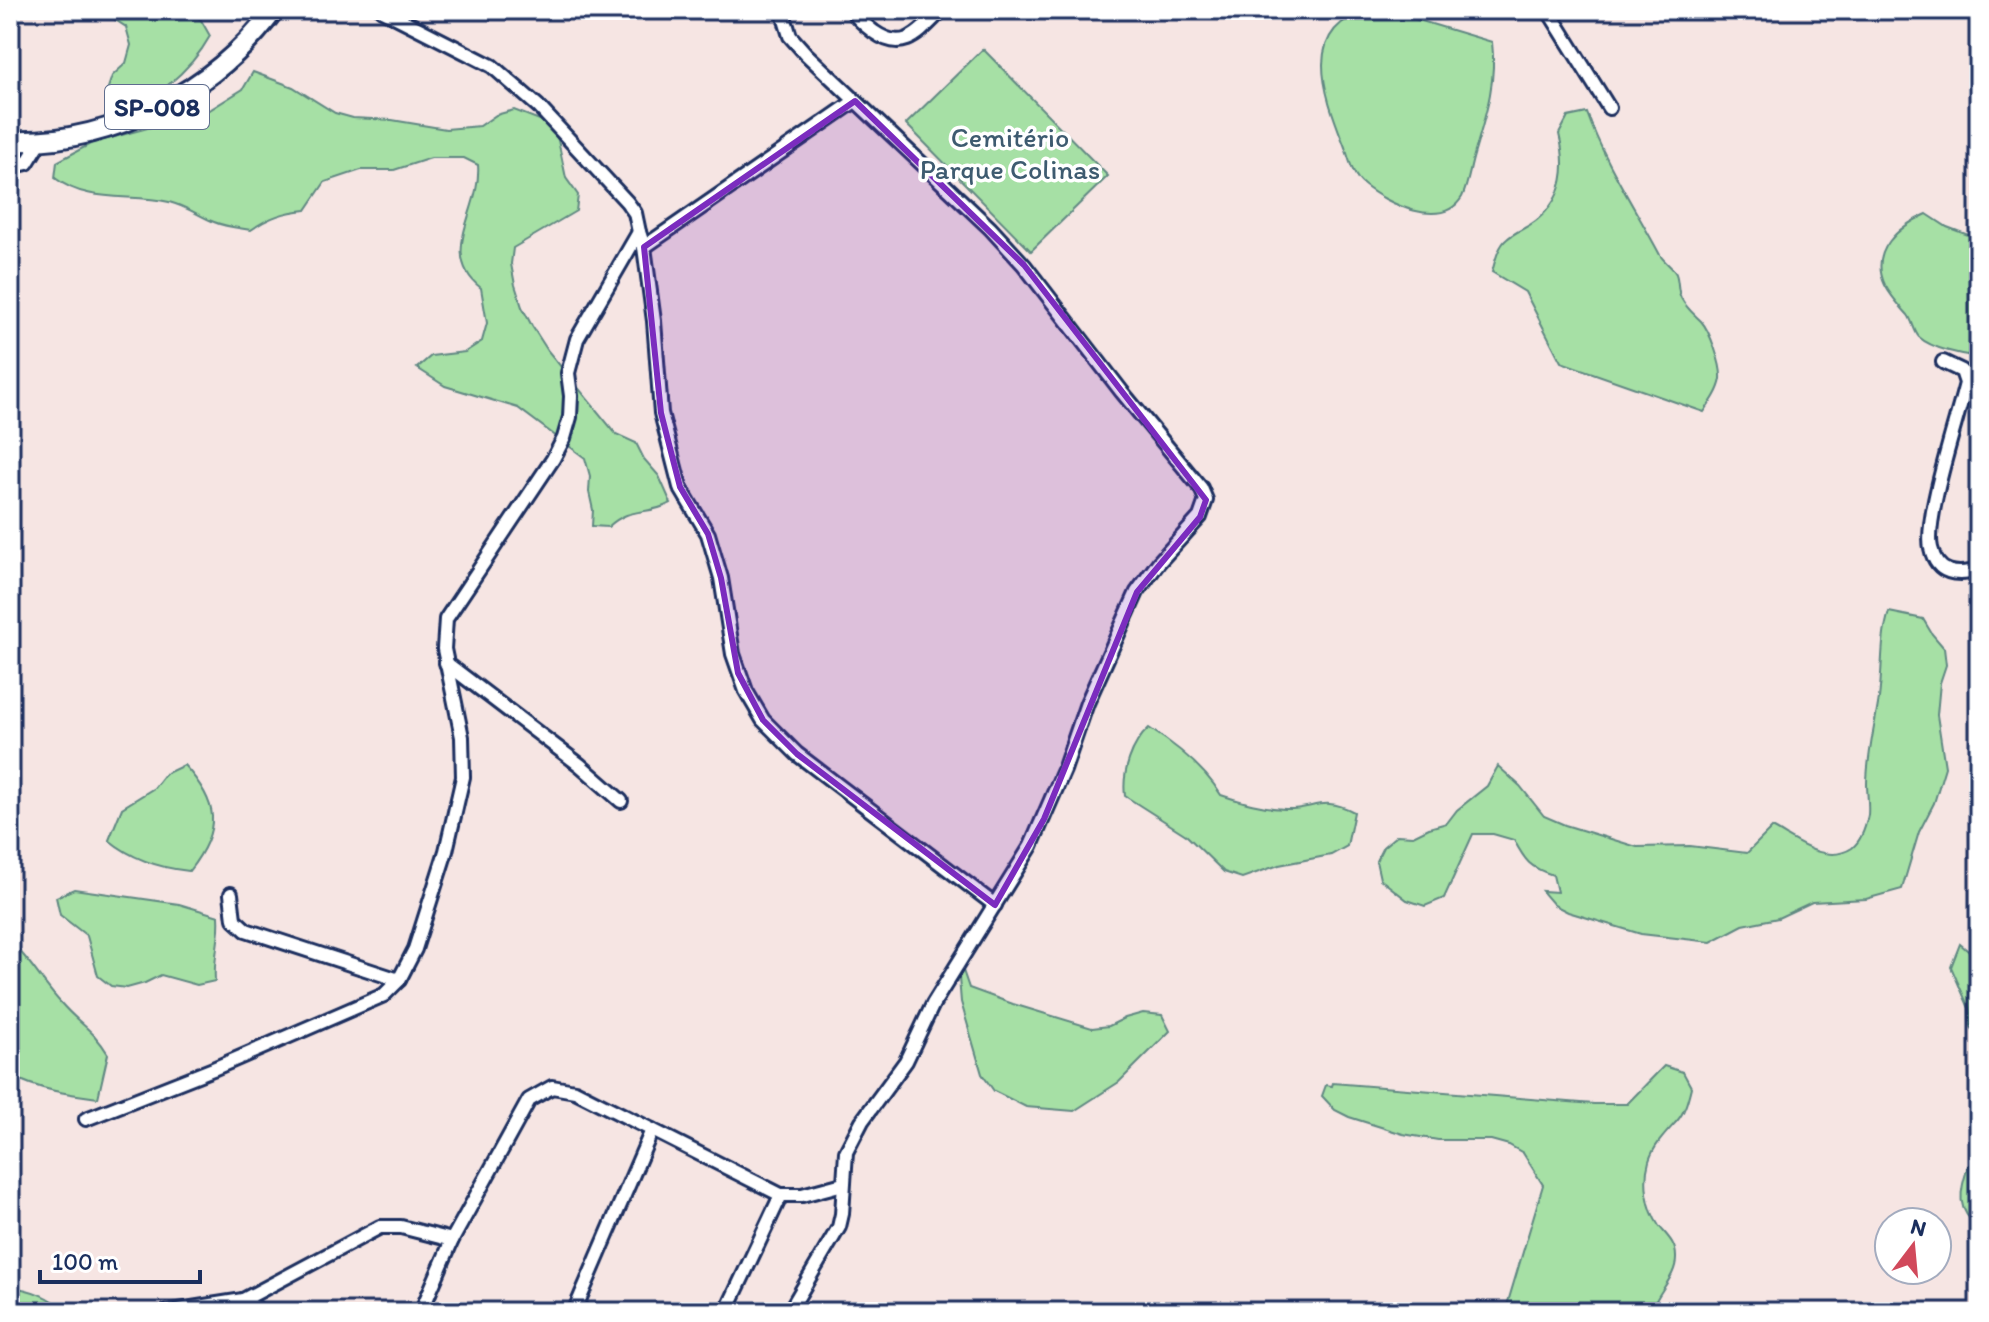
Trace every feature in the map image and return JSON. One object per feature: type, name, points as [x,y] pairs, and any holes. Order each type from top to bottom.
[{"type":"main road","name":"SP-008","points":[[10,141],[40,142],[91,132],[140,116],[181,96],[220,66],[274,10]]},
{"type":"street","points":[[382,10],[492,66],[538,106],[635,213],[644,247],[660,378],[661,413],[680,487],[708,534],[721,578],[733,654],[746,691],[763,720],[797,754],[995,905]]},
{"type":"street","points":[[782,10],[790,36],[990,228],[1024,265],[1201,488],[1206,500],[1200,517],[1159,562],[1137,592],[1087,703],[1044,819],[933,1004],[906,1061],[862,1121],[846,1152],[839,1227],[789,1312]]},
{"type":"street","points":[[852,10],[886,40],[900,42],[910,39],[942,10]]},
{"type":"street","points":[[1548,10],[1609,108]]},
{"type":"street","points":[[644,247],[855,101]]},
{"type":"street","points":[[10,167],[27,163],[40,142]]},
{"type":"street","points":[[86,1119],[213,1069],[384,995],[399,980],[415,949],[446,851],[463,777],[462,737],[444,649],[446,619],[564,438],[570,417],[568,373],[577,339],[639,232]]},
{"type":"street","points":[[1943,362],[1962,371],[1966,383],[1940,484],[1930,532],[1931,549],[1938,562],[1958,576],[1979,570]]},
{"type":"street","points":[[446,663],[580,765],[621,801]]},
{"type":"street","points":[[231,894],[234,919],[246,930],[399,980]]},
{"type":"street","points":[[421,1312],[452,1240],[529,1100],[541,1091],[561,1087],[575,1091],[781,1195],[802,1195],[843,1184]]},
{"type":"street","points":[[574,1312],[652,1130]]},
{"type":"street","points":[[726,1312],[781,1195]]},
{"type":"street","points":[[166,1312],[243,1300],[380,1227],[401,1227],[452,1240]]},
{"type":"street","points":[[243,1300],[262,1312]]},
{"type":"highlighted area","points":[[855,101],[1024,265],[1206,500],[1200,517],[1137,592],[1044,819],[995,905],[797,754],[763,720],[738,673],[721,578],[708,534],[680,487],[661,413],[644,247]]},
{"type":"green space","points":[[100,10],[184,10],[201,20],[210,36],[186,69],[138,110],[120,105],[106,94],[112,76],[126,63],[131,45],[126,27]]},
{"type":"green space","points":[[1369,10],[1388,11],[1492,42],[1493,71],[1489,99],[1466,187],[1453,207],[1441,212],[1428,213],[1399,206],[1364,185],[1353,171],[1329,103],[1323,64],[1325,47],[1333,31],[1347,19]]},
{"type":"green space","name":"Cemitério Parque Colinas","points":[[983,49],[1108,176],[1031,251],[906,124]]},
{"type":"green space","points":[[253,72],[293,87],[335,113],[353,118],[392,120],[446,129],[480,126],[496,115],[514,110],[550,124],[558,140],[566,178],[578,195],[576,211],[513,248],[511,264],[522,307],[548,351],[616,434],[636,443],[644,459],[659,476],[671,503],[624,516],[608,527],[592,526],[590,476],[585,458],[518,408],[445,386],[417,368],[431,356],[465,352],[482,341],[487,323],[481,288],[468,275],[462,246],[474,198],[478,165],[464,158],[431,158],[394,170],[361,170],[325,182],[306,210],[277,216],[251,230],[219,224],[169,202],[95,195],[55,178],[57,162],[92,143],[211,109],[243,89]]},
{"type":"green space","points":[[1587,113],[1621,185],[1660,255],[1676,274],[1681,298],[1701,321],[1712,340],[1721,379],[1704,412],[1561,362],[1525,292],[1492,272],[1504,242],[1538,219],[1554,201],[1563,169],[1559,134],[1568,117]]},
{"type":"green space","points":[[1927,214],[1947,227],[1979,239],[1979,357],[1939,348],[1919,337],[1908,315],[1885,285],[1881,273],[1884,251],[1906,225]]},
{"type":"green space","points":[[1889,612],[1923,619],[1944,648],[1946,665],[1940,683],[1937,715],[1945,767],[1934,803],[1919,832],[1902,889],[1866,899],[1812,902],[1778,918],[1743,925],[1711,942],[1641,934],[1568,912],[1554,905],[1542,891],[1557,892],[1553,875],[1529,863],[1514,840],[1493,834],[1473,834],[1444,898],[1425,906],[1407,900],[1380,879],[1376,861],[1383,847],[1397,835],[1413,836],[1447,823],[1457,810],[1487,786],[1498,766],[1520,786],[1544,816],[1637,847],[1690,846],[1747,853],[1772,828],[1821,852],[1842,853],[1852,848],[1868,815],[1868,762]]},
{"type":"green space","points":[[1149,728],[1189,758],[1207,775],[1221,795],[1268,807],[1295,809],[1334,804],[1354,812],[1347,846],[1331,855],[1279,865],[1242,878],[1224,872],[1186,835],[1125,796],[1129,759],[1137,742]]},
{"type":"green space","points":[[184,765],[204,792],[212,816],[207,842],[189,871],[146,862],[109,840],[122,808],[154,788],[165,774]]},
{"type":"green space","points":[[74,889],[179,904],[219,916],[215,981],[197,985],[161,975],[127,988],[111,986],[98,976],[87,936],[60,915],[56,897]]},
{"type":"green space","points":[[1960,944],[1979,960],[1979,1041],[1970,1025],[1969,1008],[1951,967]]},
{"type":"green space","points":[[17,948],[67,1010],[108,1054],[98,1098],[43,1088],[12,1076],[10,972]]},
{"type":"green space","points":[[957,953],[969,988],[1092,1028],[1109,1026],[1143,1013],[1162,1015],[1170,1031],[1119,1082],[1074,1111],[1026,1107],[994,1091],[982,1074],[961,1002]]},
{"type":"green space","points":[[1664,1066],[1683,1072],[1691,1087],[1682,1114],[1657,1144],[1647,1169],[1649,1203],[1676,1252],[1673,1271],[1651,1312],[1505,1312],[1543,1185],[1523,1153],[1491,1140],[1438,1140],[1403,1134],[1349,1117],[1335,1110],[1322,1096],[1326,1085],[1332,1086],[1333,1083],[1627,1104]]},
{"type":"green space","points":[[1979,1160],[1979,1228],[1966,1214],[1962,1200],[1968,1166]]},
{"type":"green space","points":[[10,1287],[40,1295],[65,1312],[10,1312]]}]
